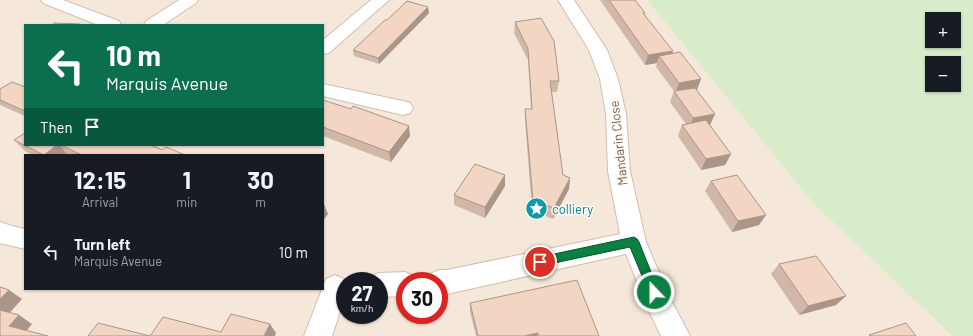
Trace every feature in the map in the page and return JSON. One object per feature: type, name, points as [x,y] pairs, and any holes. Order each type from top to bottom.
[{"type":"street","points":[[49,0],[110,24]]},
{"type":"street","points":[[154,24],[190,0]]},
{"type":"street","points":[[324,48],[381,0]]},
{"type":"street","name":"Mandarin Close","points":[[566,0],[598,50],[610,79],[616,114],[619,171],[634,242],[659,305],[676,336]]},
{"type":"street","points":[[324,90],[403,108]]},
{"type":"street","points":[[0,232],[8,236],[24,239]]},
{"type":"street","points":[[448,282],[634,242]]},
{"type":"street","points":[[318,336],[334,286]]},
{"type":"shaded area","points":[[0,0],[647,0],[813,203],[952,336],[0,336]]},
{"type":"green space","points":[[647,0],[973,0],[973,336],[952,336],[813,203]]},
{"type":"building","points":[[609,0],[635,0],[645,13],[643,13],[673,51],[648,55]]},
{"type":"building","points":[[407,1],[428,7],[378,58],[353,50],[385,20],[387,20]]},
{"type":"building","points":[[541,18],[554,41],[559,81],[550,81],[563,175],[570,178],[554,208],[533,200],[525,109],[532,109],[528,49],[515,22]]},
{"type":"building","points":[[54,23],[80,24],[53,24]]},
{"type":"building","points":[[680,52],[701,79],[679,83],[659,56]]},
{"type":"building","points":[[12,82],[24,87],[24,111],[0,100],[0,89]]},
{"type":"building","points":[[695,88],[715,114],[693,118],[674,91]]},
{"type":"building","points":[[324,100],[351,109],[353,106],[409,126],[389,152],[324,127]]},
{"type":"building","points":[[706,120],[731,154],[706,159],[682,125]]},
{"type":"building","points":[[24,134],[24,145],[14,140]]},
{"type":"building","points":[[26,146],[56,146],[45,154],[42,154]]},
{"type":"building","points":[[63,146],[153,146],[162,150],[166,147],[183,154],[80,154]]},
{"type":"building","points":[[475,164],[505,175],[485,207],[454,195]]},
{"type":"building","points":[[737,175],[766,215],[738,221],[711,181]]},
{"type":"building","points":[[816,256],[846,296],[808,306],[779,264]]},
{"type":"building","points":[[577,280],[599,336],[539,336],[538,333],[524,336],[478,336],[470,303]]},
{"type":"building","points":[[0,287],[9,290],[0,299]]},
{"type":"building","points":[[0,310],[19,315],[9,326],[48,336],[0,336]]},
{"type":"building","points":[[231,314],[270,324],[264,336],[150,336],[163,317],[221,332]]},
{"type":"building","points":[[98,323],[150,336],[88,336]]},
{"type":"building","points":[[906,323],[916,336],[869,335]]},
{"type":"place","name":"colliery","points":[[537,209]]},
{"type":"route","points":[[540,262],[634,242],[654,292]]}]
